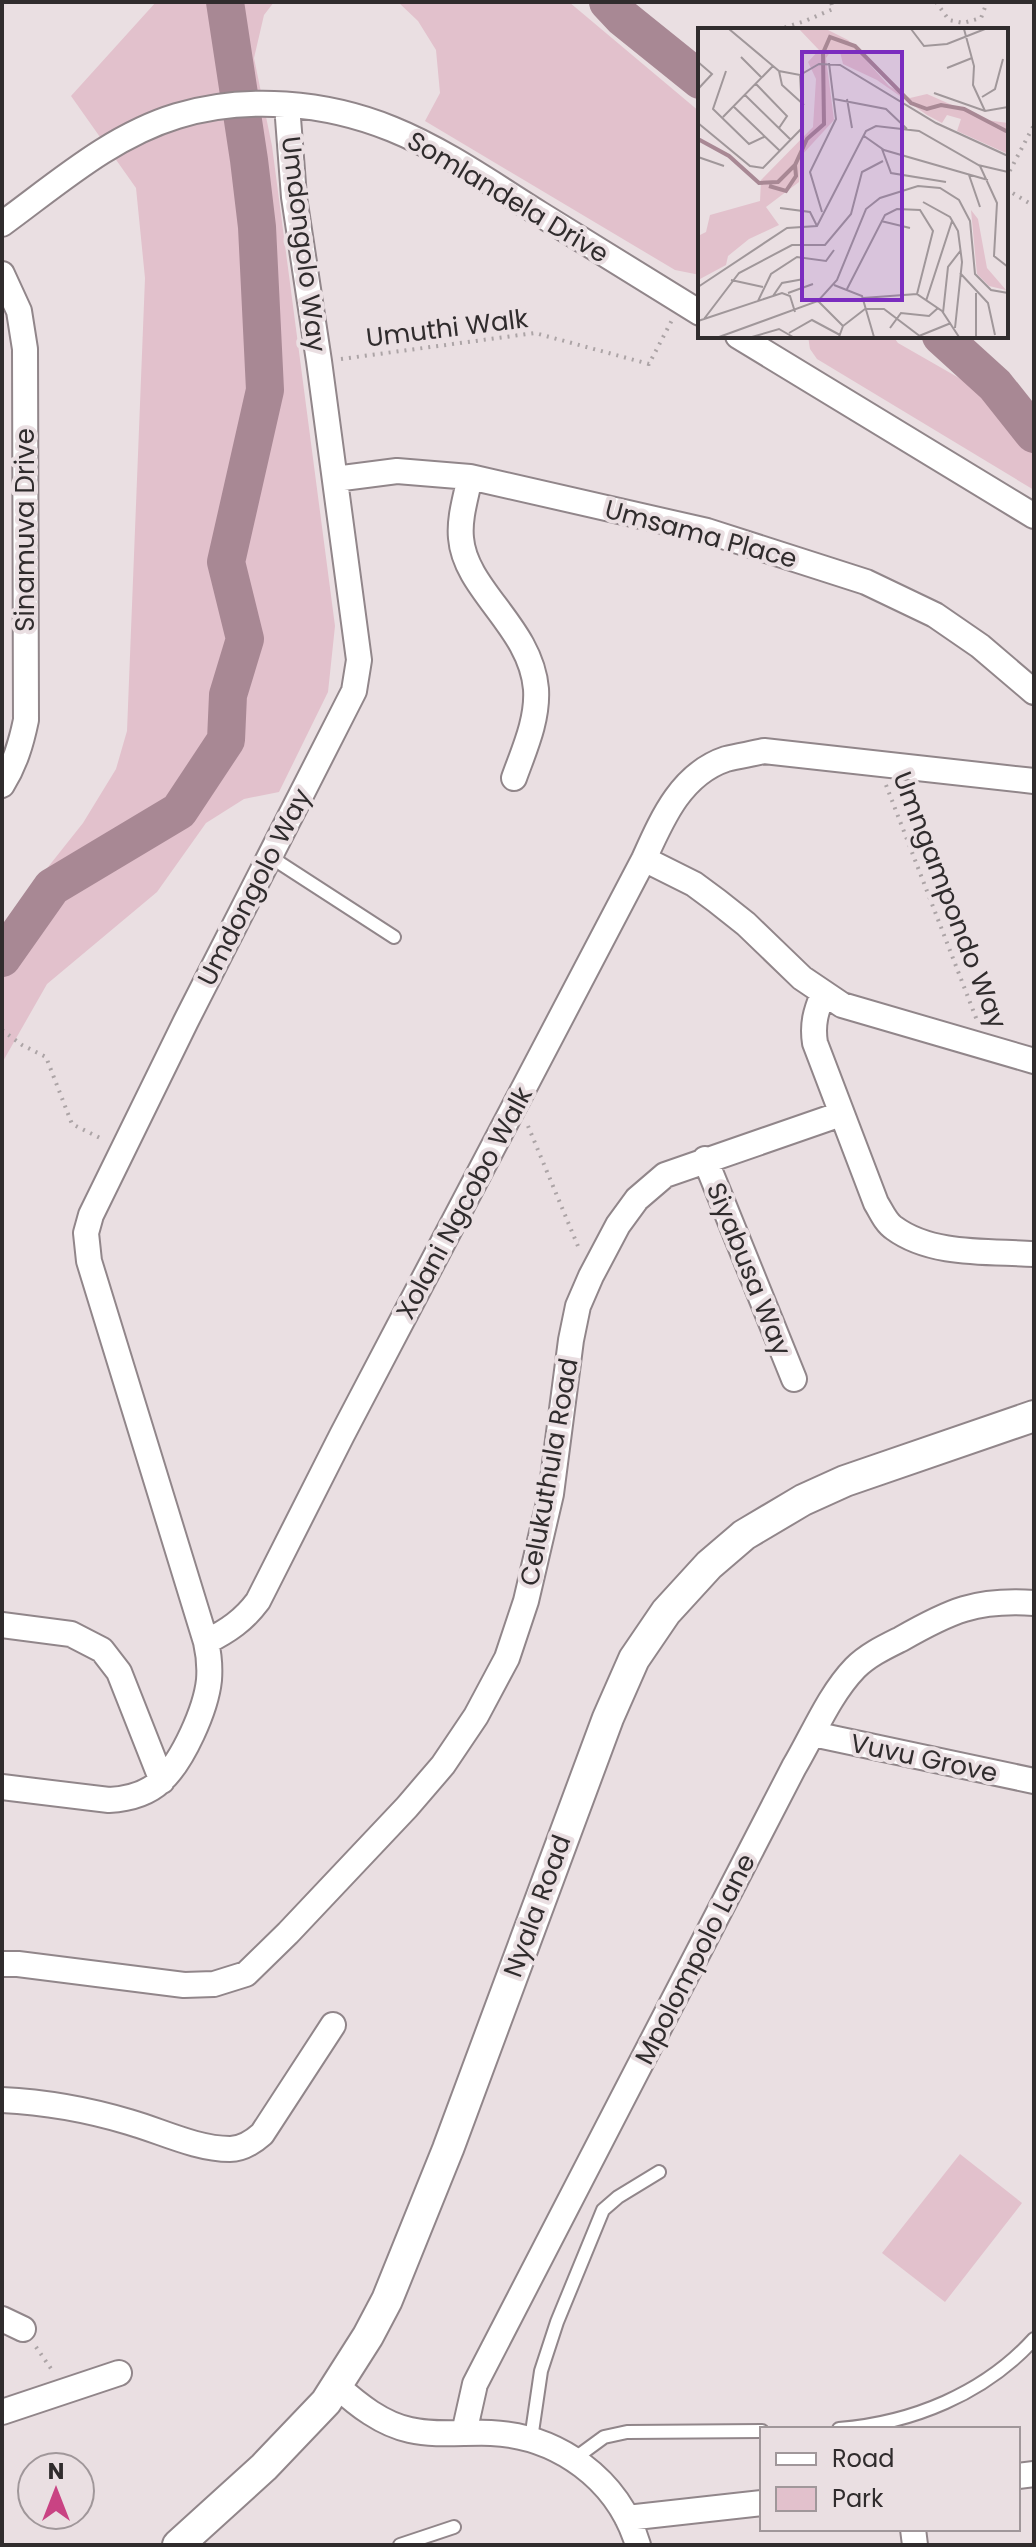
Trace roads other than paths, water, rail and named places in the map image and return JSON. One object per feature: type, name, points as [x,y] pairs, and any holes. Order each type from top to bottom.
[{"type":"street","name":"Somlandela Drive","points":[[2,224],[103,151],[178,116],[248,105],[287,105],[338,112],[392,129],[467,169],[691,307]]},
{"type":"street","name":"Umdongolo Way","points":[[206,1642],[86,1246],[86,1233],[91,1215],[358,680],[359,660],[294,197],[287,105]]},
{"type":"street","name":"Sinamuva Drive","points":[[2,274],[19,311],[25,349],[26,720],[21,748],[2,785]]},
{"type":"street","points":[[741,338],[1034,516]]},
{"type":"street","name":"Umsama Place","points":[[335,479],[397,471],[470,477],[707,531],[866,582],[935,615],[980,646],[1034,692]]},
{"type":"street","points":[[470,477],[460,539],[467,561],[521,641],[533,672],[536,690],[533,723],[514,778]]},
{"type":"street","points":[[2,527],[25,538]]},
{"type":"street","name":"Xolani Ngcobo Walk","points":[[206,1642],[228,1631],[247,1616],[258,1601],[667,810],[696,774],[724,760],[764,751],[1034,781]]},
{"type":"street","points":[[644,859],[694,884],[746,924],[802,978],[842,1005],[1034,1061]]},
{"type":"street","points":[[823,994],[815,1014],[815,1043],[876,1203],[891,1227],[916,1241],[951,1248],[1034,1254]]},
{"type":"street","name":"Celukuthula Road","points":[[2,1964],[184,1985],[214,1984],[246,1974],[288,1933],[443,1765],[476,1716],[507,1658],[526,1601],[551,1494],[578,1306],[618,1225],[637,1199],[665,1175],[841,1114]]},
{"type":"street","name":"Siyabusa Way","points":[[705,1159],[794,1379]]},
{"type":"street","name":"Nyala Road","points":[[178,2545],[264,2467],[326,2402],[387,2300],[448,2149],[608,1718],[634,1659],[666,1612],[709,1565],[744,1535],[803,1500],[845,1481],[1034,1416]]},
{"type":"street","name":"Mpolompolo Lane","points":[[464,2433],[475,2384],[813,1734],[854,1670],[870,1656],[947,1614],[979,1604],[1007,1601],[1034,1603]]},
{"type":"street","points":[[2,1625],[71,1634],[102,1650],[119,1672],[162,1781]]},
{"type":"street","points":[[2,1787],[83,1798],[127,1799],[162,1781],[187,1742],[204,1704],[209,1669],[206,1642]]},
{"type":"street","name":"Vuvu Grove","points":[[813,1734],[1034,1781]]},
{"type":"street","points":[[2,2100],[61,2107],[125,2120],[199,2144],[233,2150],[250,2144],[262,2134],[333,2025]]},
{"type":"street","points":[[2,2412],[119,2373]]},
{"type":"street","points":[[337,2386],[358,2404],[400,2427],[434,2433],[513,2435],[555,2448],[574,2459],[605,2486],[627,2518],[638,2545]]},
{"type":"street","points":[[627,2518],[760,2503]]},
{"type":"lane","points":[[269,856],[394,937]]},
{"type":"lane","points":[[531,2439],[541,2371],[557,2322],[603,2210],[659,2172]]},
{"type":"lane","points":[[852,2427],[886,2422],[935,2408],[971,2390],[1001,2369],[1034,2339]]},
{"type":"lane","points":[[574,2459],[604,2437],[627,2432],[760,2431]]},
{"type":"lane","points":[[400,2545],[454,2527]]},
{"type":"waterway","points":[[2,958],[52,887],[179,811],[226,740],[228,695],[245,639],[226,562],[265,390],[257,227],[225,2]]},
{"type":"waterway","points":[[608,2],[623,18],[698,78]]},
{"type":"waterway","points":[[943,338],[995,385],[1034,434]]}]
